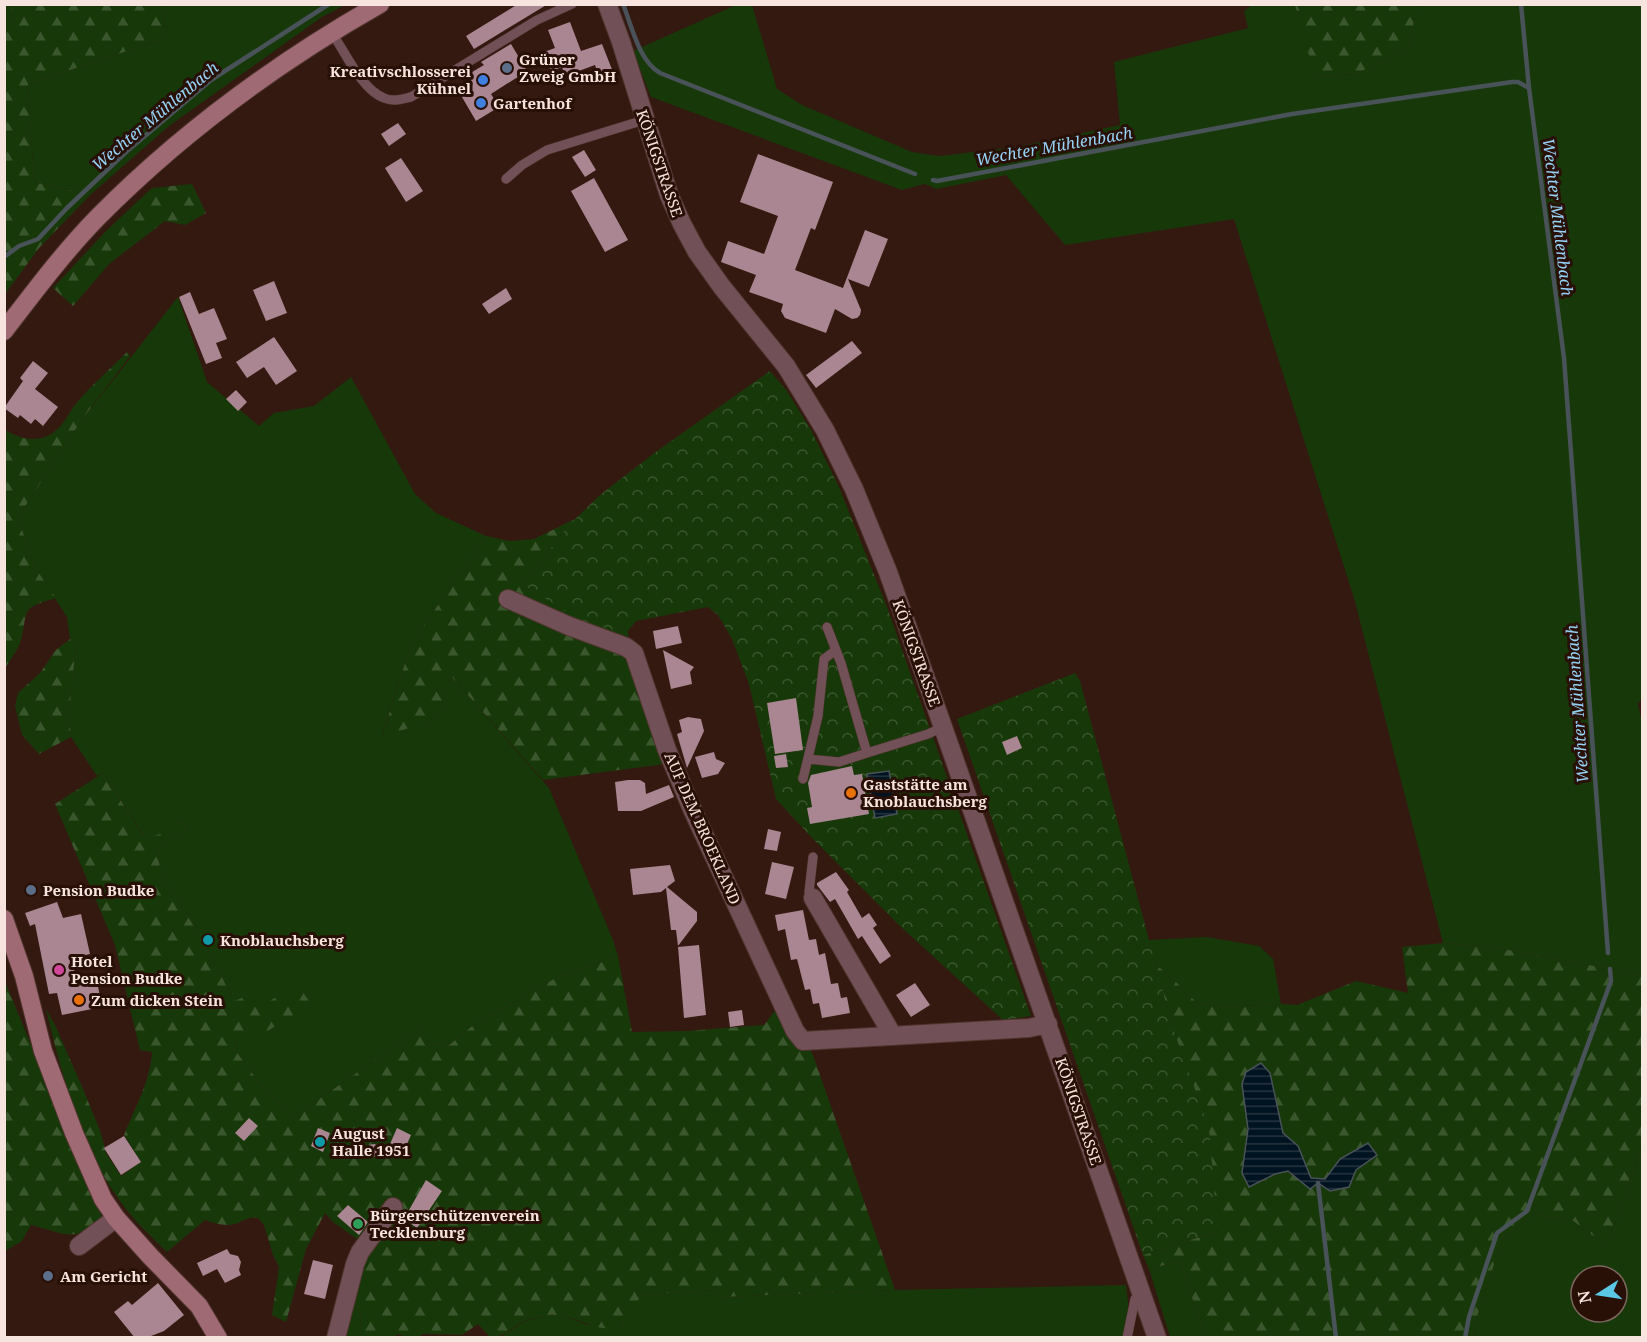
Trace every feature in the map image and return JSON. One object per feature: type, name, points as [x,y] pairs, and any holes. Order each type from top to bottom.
[{"type":"main road","points":[[4,331],[54,266],[96,219],[178,144],[254,85],[332,33],[381,4]]},
{"type":"main road","points":[[4,919],[24,976],[43,1051],[61,1101],[103,1199],[116,1218],[150,1256],[199,1306],[218,1338]]},
{"type":"street","name":"KÖNIGSTRASSE","points":[[607,4],[669,195],[697,252],[786,366],[825,430],[854,489],[888,572],[1157,1338]]},
{"type":"street","name":"AUF DEM BROEKLAND","points":[[508,599],[569,626],[626,647],[634,653],[667,750],[689,802],[799,1038],[809,1042],[1029,1028],[1048,1024]]},
{"type":"street","points":[[813,898],[893,1036]]},
{"type":"street","points":[[336,1338],[360,1252],[393,1207]]},
{"type":"street","points":[[79,1246],[116,1218]]},
{"type":"lane","points":[[332,33],[364,82],[374,93],[385,99],[398,100],[411,97],[537,20],[572,4]]},
{"type":"lane","points":[[506,179],[522,165],[547,150],[644,120]]},
{"type":"lane","points":[[827,627],[837,650],[867,753]]},
{"type":"lane","points":[[803,779],[818,716],[824,659],[837,650]]},
{"type":"lane","points":[[808,759],[839,762],[928,734],[943,727]]},
{"type":"lane","points":[[813,858],[809,892],[813,898]]},
{"type":"lane","points":[[1127,1338],[1135,1299],[1143,1295]]},
{"type":"green space","points":[[1295,4],[1418,5],[1408,46],[1388,60],[1354,74],[1315,77]]},
{"type":"green space","points":[[4,5],[11,5],[13,18],[5,26]]},
{"type":"green space","points":[[11,5],[162,5],[166,38],[28,84],[34,182],[90,195],[39,248],[5,294],[4,26],[8,25],[13,18]]},
{"type":"green space","points":[[162,5],[345,5],[322,17],[169,126],[90,195],[34,182],[28,84],[166,38]]},
{"type":"green space","points":[[736,5],[752,5],[777,89],[802,105],[912,152],[939,156],[1017,147],[1120,125],[1114,62],[1248,28],[1244,11],[1252,5],[1295,5],[1316,77],[1354,74],[1388,60],[1408,46],[1418,5],[1642,5],[1642,698],[1638,704],[1642,722],[1642,975],[1493,947],[1443,943],[1354,598],[1234,219],[1065,245],[1006,175],[936,189],[925,184],[902,190],[651,97],[633,51]]},
{"type":"green space","points":[[192,184],[206,213],[185,225],[165,221],[109,264],[73,306],[53,288],[107,230],[152,188]]},
{"type":"green space","points":[[178,297],[207,382],[259,426],[274,413],[314,406],[351,377],[415,494],[436,513],[486,536],[411,644],[382,735],[430,722],[440,709],[451,676],[549,788],[618,956],[552,980],[471,1027],[448,1046],[430,1044],[418,1030],[295,1116],[266,1092],[235,1050],[237,1039],[263,1034],[311,1003],[264,1004],[234,1001],[205,944],[161,874],[157,850],[189,826],[178,821],[160,835],[146,839],[103,773],[97,776],[71,737],[69,712],[76,647],[70,639],[67,617],[34,566],[18,517],[81,421]]},
{"type":"green space","points":[[127,352],[130,356],[81,421],[18,517],[34,566],[56,598],[31,607],[28,611],[20,644],[5,668],[5,430],[28,439],[49,435],[62,424],[84,395]]},
{"type":"green space","points":[[770,371],[787,391],[811,430],[839,487],[887,607],[1031,1016],[1003,1020],[901,927],[776,799],[749,684],[732,639],[718,615],[708,607],[636,621],[628,631],[615,630],[601,627],[574,615],[523,585],[568,526],[600,495],[657,451]]},
{"type":"green space","points":[[577,518],[568,526],[523,585],[620,631],[628,631],[631,664],[665,764],[543,780],[451,676],[440,709],[430,722],[382,736],[411,644],[486,536],[510,541],[534,539]]},
{"type":"green space","points":[[70,639],[76,647],[69,712],[71,737],[39,754],[22,735],[15,706],[18,693],[40,673],[56,650]]},
{"type":"green space","points":[[1075,673],[1080,681],[1172,1026],[1209,1128],[1217,1224],[1215,1232],[1143,1255],[957,719]]},
{"type":"green space","points":[[103,773],[145,838],[160,834],[178,821],[189,826],[157,850],[161,874],[205,944],[234,1001],[257,992],[264,1004],[298,985],[311,1004],[263,1034],[240,1043],[237,1039],[235,1050],[266,1092],[295,1116],[418,1030],[430,1044],[448,1046],[471,1027],[552,980],[618,956],[632,1032],[687,1031],[764,1025],[787,995],[814,1058],[895,1290],[721,1297],[712,1290],[641,1295],[628,1319],[617,1328],[601,1328],[566,1317],[549,1315],[522,1322],[495,1337],[490,1337],[478,1324],[462,1335],[423,1334],[411,1338],[397,1334],[396,1337],[361,1337],[360,1310],[349,1303],[364,1244],[333,1222],[325,1213],[306,1249],[286,1322],[272,1315],[279,1267],[264,1225],[258,1218],[249,1218],[227,1225],[205,1220],[167,1252],[125,1208],[94,1157],[74,1109],[46,1009],[83,1089],[101,1133],[106,1153],[121,1176],[141,1162],[124,1135],[145,1084],[152,1052],[140,1050],[115,945],[55,804]]},
{"type":"green space","points":[[1207,937],[1259,946],[1273,959],[1281,1004],[1225,1007],[1197,1003],[1155,964],[1148,940]]},
{"type":"green space","points":[[1443,943],[1493,947],[1642,975],[1642,1145],[1607,1246],[1572,1220],[1533,1215],[1503,1237],[1475,1323],[1473,1337],[1205,1337],[1180,1261],[1149,1269],[1143,1255],[1215,1232],[1172,1026],[1155,964],[1197,1003],[1225,1007],[1297,1005],[1356,981],[1408,993],[1402,947]],"holes":[[[1270,1073],[1283,1133],[1298,1146],[1311,1178],[1325,1179],[1340,1159],[1376,1155],[1356,1170],[1310,1188],[1288,1171],[1275,1174],[1249,1187],[1246,1151],[1248,1129],[1242,1084]]]},
{"type":"green space","points":[[4,979],[103,1220],[84,1232],[69,1235],[31,1225],[22,1241],[5,1251]]},
{"type":"green space","points":[[1642,1145],[1642,1337],[1473,1338],[1475,1323],[1503,1237],[1533,1215],[1572,1220],[1607,1246]]},
{"type":"green space","points":[[1180,1261],[1205,1337],[1170,1337],[1149,1269]]},
{"type":"green space","points":[[1126,1285],[1132,1338],[499,1338],[523,1322],[546,1315],[561,1315],[588,1325],[622,1326],[641,1295],[712,1290],[721,1297],[895,1290]]},
{"type":"green space","points":[[349,1303],[360,1310],[361,1337],[340,1338]]},
{"type":"water","points":[[889,771],[897,814],[875,818],[867,774]]},
{"type":"water","points":[[1261,1063],[1270,1073],[1283,1133],[1298,1146],[1311,1178],[1325,1179],[1340,1159],[1368,1143],[1377,1155],[1356,1170],[1349,1187],[1330,1191],[1318,1183],[1310,1189],[1288,1171],[1275,1174],[1249,1187],[1242,1173],[1248,1129],[1242,1084],[1246,1072]]},
{"type":"building","points":[[518,4],[548,4],[474,49],[466,36]]},
{"type":"building","points":[[570,22],[581,51],[602,44],[613,72],[599,77],[595,65],[565,76],[562,67],[551,71],[544,52],[555,48],[548,30]]},
{"type":"building","points":[[511,44],[527,71],[491,94],[499,107],[476,121],[459,92],[473,84],[467,75],[484,65],[481,62]]},
{"type":"building","points":[[398,123],[406,134],[389,146],[381,134]]},
{"type":"building","points":[[584,150],[596,170],[585,177],[572,157]]},
{"type":"building","points":[[758,154],[833,182],[815,230],[811,228],[795,270],[843,288],[865,230],[888,239],[869,287],[848,279],[861,310],[857,318],[852,319],[835,309],[826,333],[785,318],[781,311],[783,304],[749,292],[756,275],[721,262],[728,241],[764,254],[778,216],[740,202]]},
{"type":"building","points":[[401,158],[423,191],[406,202],[385,168]]},
{"type":"building","points":[[594,178],[628,240],[605,252],[571,191]]},
{"type":"building","points":[[274,281],[287,313],[266,321],[253,290]]},
{"type":"building","points":[[506,288],[512,299],[489,314],[482,304]]},
{"type":"building","points":[[190,292],[199,314],[214,308],[227,339],[216,343],[222,358],[206,364],[179,297]]},
{"type":"building","points":[[274,337],[297,371],[276,385],[264,367],[247,378],[236,362]]},
{"type":"building","points":[[852,341],[862,353],[816,388],[806,375]]},
{"type":"building","points":[[33,361],[48,373],[35,389],[58,407],[43,426],[35,419],[31,424],[20,415],[18,418],[4,408],[23,381],[20,378]]},
{"type":"building","points":[[236,390],[247,402],[238,411],[226,399]]},
{"type":"building","points":[[678,626],[682,643],[656,649],[653,631]]},
{"type":"building","points":[[663,650],[694,667],[690,672],[692,684],[671,689]]},
{"type":"building","points":[[796,698],[803,750],[775,754],[767,703]]},
{"type":"building","points":[[688,717],[701,719],[704,731],[687,768],[677,734],[682,732],[679,720]]},
{"type":"building","points":[[1017,736],[1022,748],[1007,755],[1002,742]]},
{"type":"building","points":[[714,752],[716,759],[725,763],[718,774],[702,778],[695,757]]},
{"type":"building","points":[[786,754],[788,767],[776,768],[774,756]]},
{"type":"building","name":"Gaststätte am Knoblauchsberg","points":[[852,766],[854,775],[862,774],[869,814],[810,824],[807,808],[812,807],[808,783],[811,775]]},
{"type":"building","points":[[640,780],[645,783],[646,794],[669,785],[674,797],[641,811],[618,811],[615,782]]},
{"type":"building","points":[[768,829],[781,832],[777,851],[764,849]]},
{"type":"building","points":[[772,862],[794,867],[786,899],[765,894]]},
{"type":"building","points":[[670,865],[675,881],[667,887],[697,912],[697,921],[678,946],[676,930],[671,930],[666,888],[661,892],[633,895],[630,869]]},
{"type":"building","points":[[836,872],[849,890],[847,892],[862,918],[869,913],[877,925],[873,928],[891,956],[880,964],[862,936],[858,939],[835,899],[830,902],[817,885]]},
{"type":"building","points":[[57,902],[63,918],[81,914],[90,954],[72,958],[76,980],[96,976],[102,1007],[62,1015],[57,993],[49,994],[35,924],[30,926],[25,913]]},
{"type":"building","points":[[803,910],[809,940],[816,939],[819,955],[825,953],[831,984],[838,983],[841,998],[847,997],[850,1013],[822,1018],[819,1003],[813,1004],[810,989],[805,990],[797,959],[791,960],[785,929],[778,931],[775,915]]},
{"type":"building","points":[[699,945],[706,1015],[684,1018],[678,947]]},
{"type":"building","points":[[915,983],[930,1005],[911,1017],[896,995]]},
{"type":"building","points":[[742,1010],[744,1025],[730,1027],[728,1012]]},
{"type":"building","points":[[249,1118],[258,1126],[244,1141],[235,1133]]},
{"type":"building","name":"August Halle 1951","points":[[318,1128],[330,1133],[323,1152],[311,1146]]},
{"type":"building","points":[[397,1128],[411,1135],[404,1151],[390,1144]]},
{"type":"building","points":[[124,1136],[141,1162],[121,1175],[104,1148]]},
{"type":"building","points":[[369,1145],[382,1147],[378,1156],[374,1157],[369,1155],[367,1150]]},
{"type":"building","points":[[426,1180],[442,1191],[417,1228],[404,1219]]},
{"type":"building","name":"Bürgerschützenverein Tecklenburg","points":[[348,1205],[368,1222],[359,1235],[337,1216]]},
{"type":"building","points":[[227,1249],[230,1254],[238,1256],[241,1262],[239,1270],[241,1275],[225,1283],[217,1269],[203,1276],[197,1263]]},
{"type":"building","points":[[313,1260],[333,1265],[325,1299],[304,1294]]},
{"type":"building","points":[[158,1283],[184,1315],[164,1331],[146,1338],[135,1338],[114,1312],[128,1301],[132,1305]]},
{"type":"waterway","name":"Wechter Mühlenbach","points":[[4,257],[19,246],[38,239],[126,152],[211,80],[329,4]]},
{"type":"waterway","name":"Wechter Mühlenbach","points":[[623,4],[641,52],[653,68],[660,73],[915,174]]},
{"type":"waterway","points":[[1521,4],[1529,88]]},
{"type":"waterway","name":"Wechter Mühlenbach","points":[[933,180],[1292,114],[1512,82],[1518,82],[1529,88],[1564,358],[1608,953]]},
{"type":"waterway","name":"Wechter Mühlenbach","points":[[1465,1338],[1469,1317],[1497,1233],[1527,1211],[1611,981],[1610,969]]},
{"type":"waterway","points":[[1318,1183],[1336,1338]]},
{"type":"place","name":"Grüner Zweig GmbH","points":[[507,68]]},
{"type":"place","name":"Kreativschlosserei Kühnel","points":[[483,80]]},
{"type":"place","name":"Gartenhof","points":[[481,103]]},
{"type":"place","name":"Gaststätte am Knoblauchsberg","points":[[851,793]]},
{"type":"place","name":"Pension Budke","points":[[31,890]]},
{"type":"place","name":"Knoblauchsberg","points":[[208,940]]},
{"type":"place","name":"Hotel Pension Budke","points":[[59,970]]},
{"type":"place","name":"Zum dicken Stein","points":[[79,1000]]},
{"type":"place","name":"August Halle 1951","points":[[320,1142]]},
{"type":"place","name":"Bürgerschützenverein Tecklenburg","points":[[358,1224]]},
{"type":"place","name":"Am Gericht","points":[[48,1276]]}]
